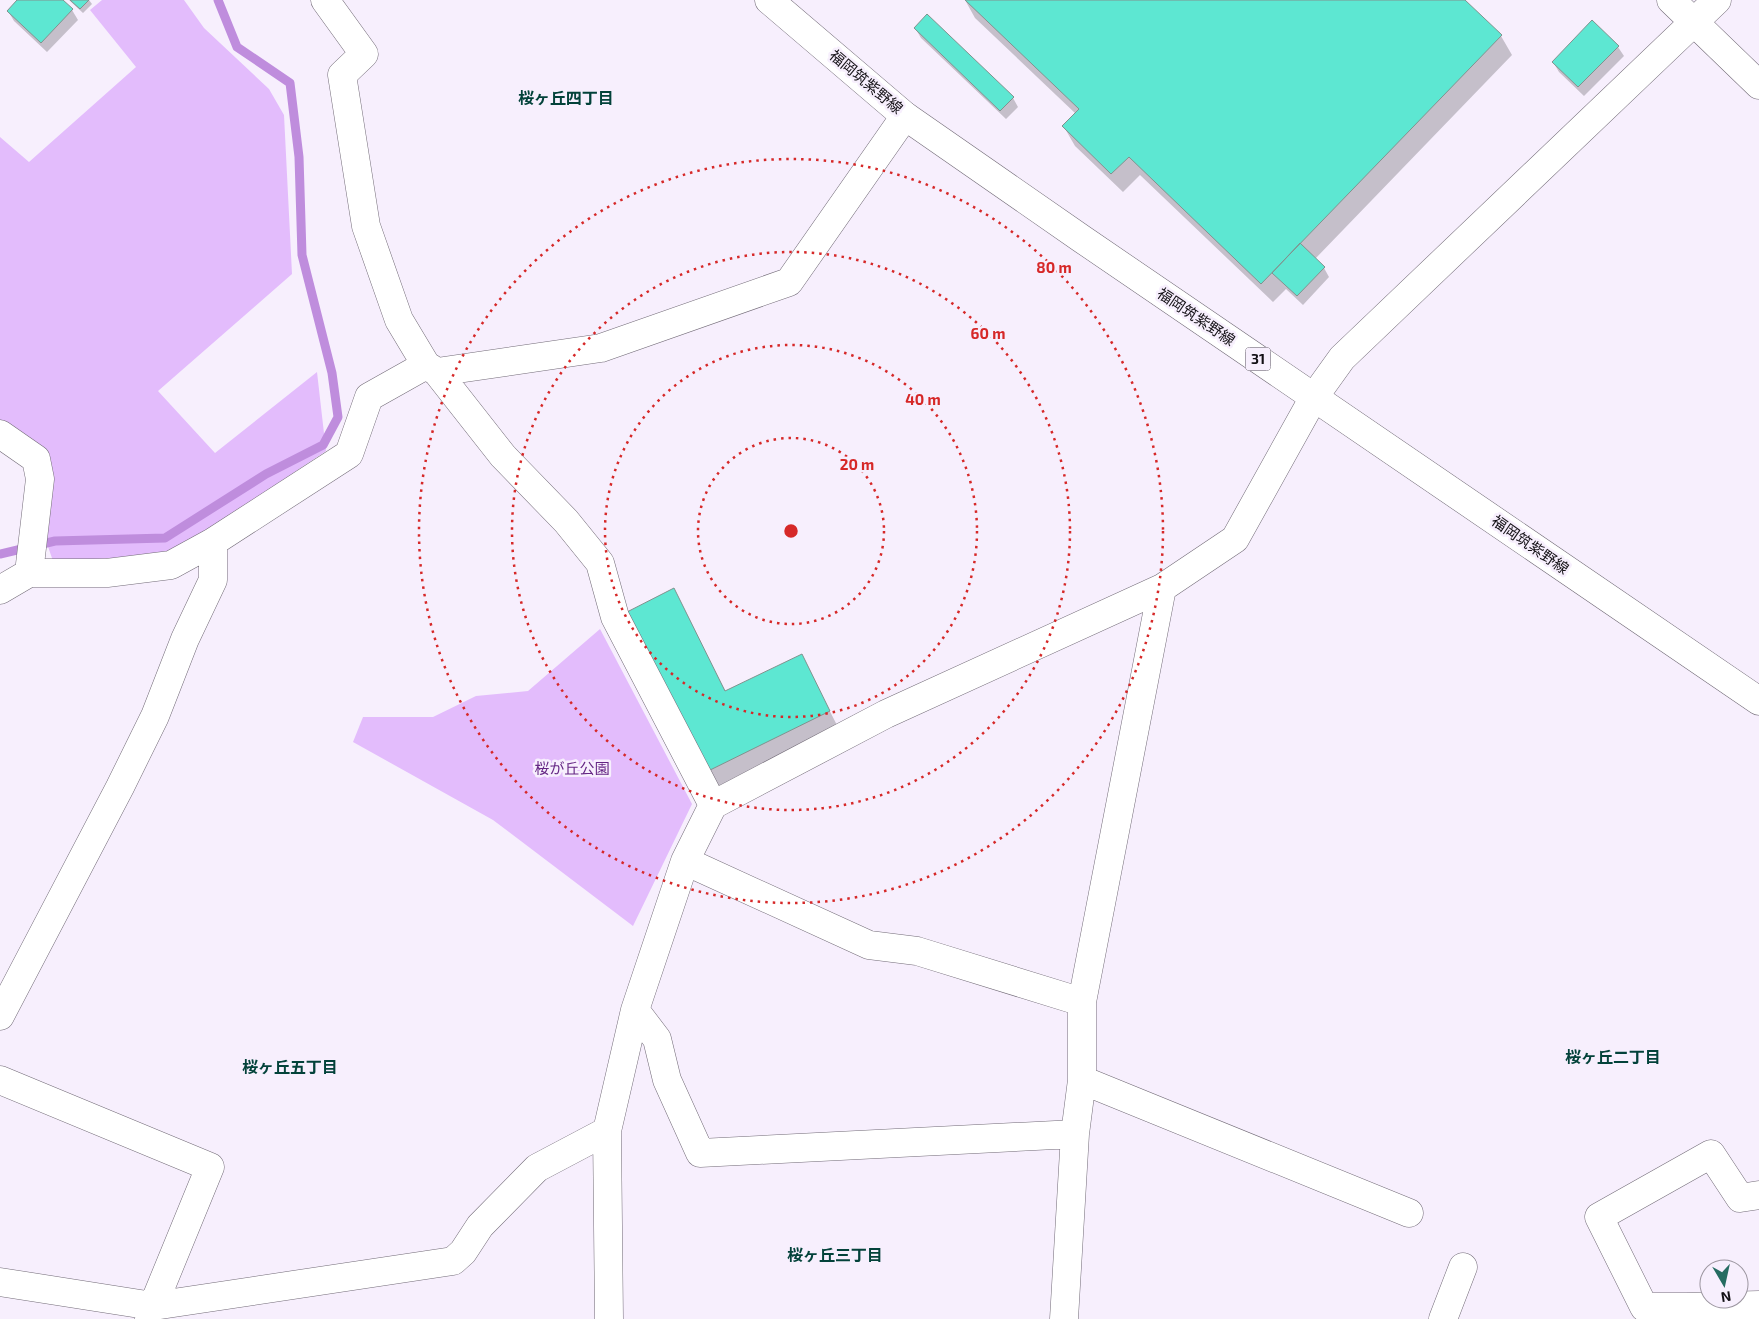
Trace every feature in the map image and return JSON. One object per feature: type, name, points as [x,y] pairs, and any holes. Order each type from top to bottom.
[{"type":"street","points":[[325,0],[364,54],[342,76],[366,226],[399,320],[432,369],[503,456],[566,521],[600,563],[615,617],[713,805]]},
{"type":"street","name":"福岡筑紫野線","points":[[769,0],[905,116],[1074,234],[1759,701]]},
{"type":"street","points":[[1671,0],[1759,85]]},
{"type":"street","points":[[609,1319],[607,1131],[635,1010],[685,861],[713,805],[886,714],[1162,588],[1235,539],[1314,397],[1342,358],[1717,0]]},
{"type":"street","points":[[0,590],[29,574],[108,573],[171,565],[213,542],[349,454],[369,397],[432,369],[601,348],[789,282],[905,116]]},
{"type":"street","points":[[0,434],[36,459],[40,479],[29,574]]},
{"type":"street","points":[[0,1016],[155,716],[185,639],[213,580],[213,542]]},
{"type":"street","points":[[1064,1319],[1075,1134],[1082,1080],[1082,1002],[1162,588]]},
{"type":"street","points":[[685,861],[869,945],[917,951],[1082,1002]]},
{"type":"street","points":[[635,1010],[657,1039],[667,1080],[700,1153],[1075,1134]]},
{"type":"street","points":[[0,1080],[210,1167],[151,1313]]},
{"type":"street","points":[[1082,1080],[1409,1213]]},
{"type":"street","points":[[0,1282],[151,1313],[454,1261],[463,1252],[480,1226],[537,1168],[607,1131]]},
{"type":"street","points":[[1759,1196],[1740,1198],[1711,1154],[1599,1217],[1644,1307],[1687,1313],[1759,1305]]},
{"type":"street","points":[[1443,1319],[1463,1268]]},
{"type":"green space","points":[[102,0],[184,0],[204,28],[269,89],[284,115],[292,274],[158,391],[215,453],[317,372],[326,451],[177,551],[114,558],[53,561],[45,538],[44,459],[0,425],[0,137],[29,162],[136,67],[90,10]]},
{"type":"green space","name":"桜が丘公園","points":[[600,629],[692,804],[633,926],[493,820],[353,742],[363,717],[433,717],[476,696],[528,691]]},
{"type":"building","points":[[17,0],[63,0],[73,9],[41,43],[7,11]]},
{"type":"building","points":[[70,0],[89,0],[80,9]]},
{"type":"building","points":[[965,0],[1465,0],[1502,35],[1261,284],[1129,157],[1111,174],[1062,126],[1079,109]]},
{"type":"building","points":[[927,14],[1014,97],[1000,111],[914,28]]},
{"type":"building","points":[[1592,20],[1619,46],[1578,87],[1552,62]]},
{"type":"building","points":[[1300,243],[1325,267],[1297,296],[1272,273]]},
{"type":"building","points":[[674,588],[725,691],[802,654],[830,711],[704,773],[625,613]]},
{"type":"waterway","points":[[0,554],[55,541],[165,538],[266,474],[323,445],[338,417],[332,373],[302,255],[299,157],[290,83],[237,47],[218,0]]},
{"type":"district","name":"桜ヶ丘四丁目","points":[[566,98]]},
{"type":"district","name":"桜ヶ丘二丁目","points":[[1613,1057]]},
{"type":"district","name":"桜ヶ丘五丁目","points":[[290,1067]]},
{"type":"district","name":"桜ヶ丘三丁目","points":[[835,1255]]}]
